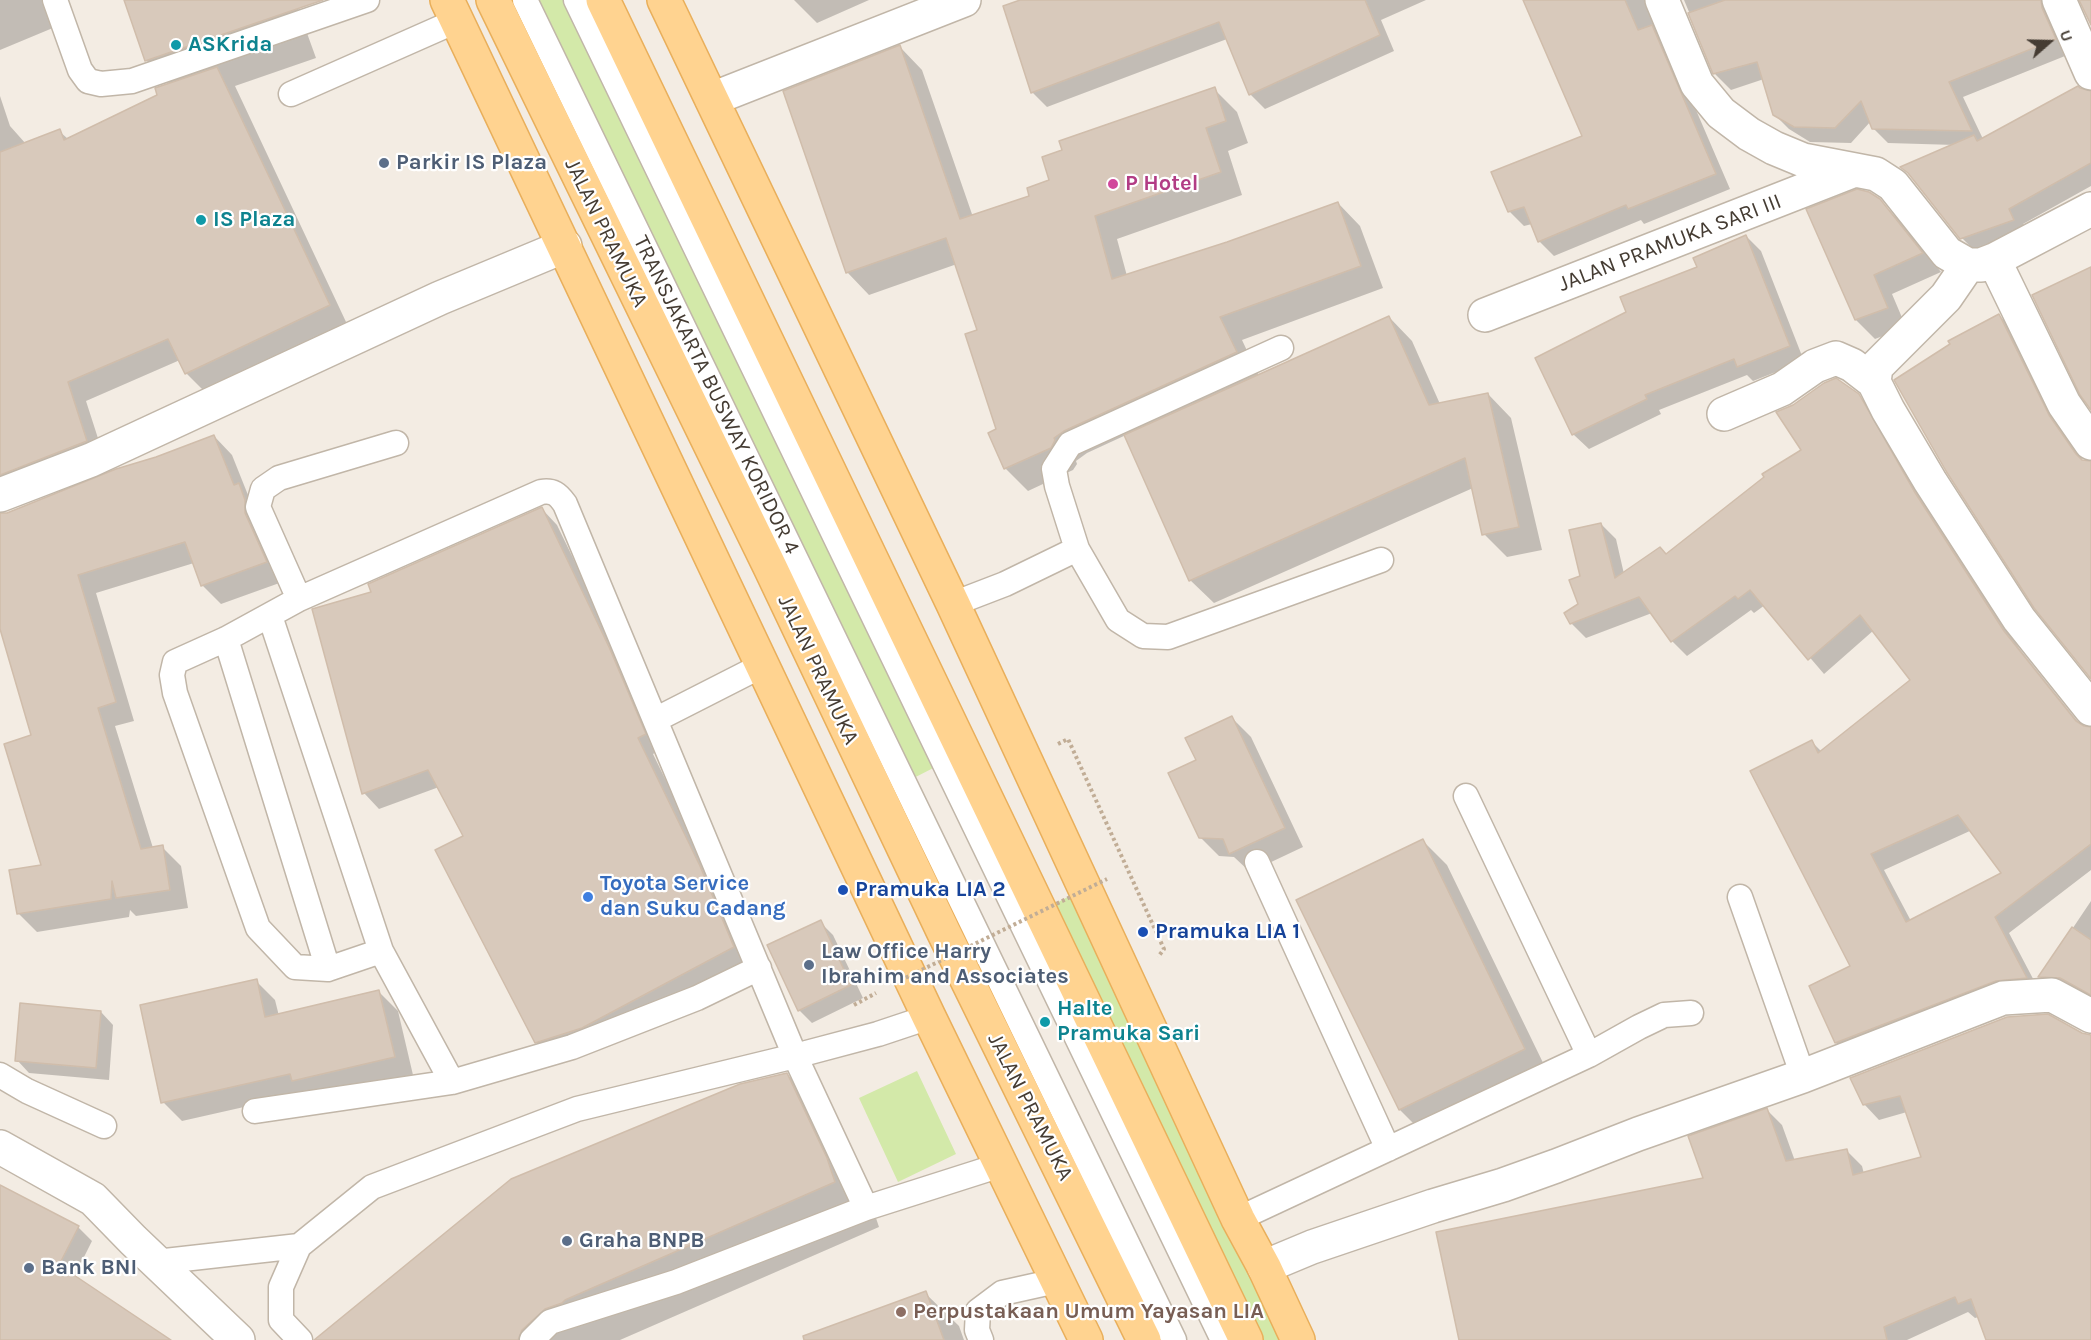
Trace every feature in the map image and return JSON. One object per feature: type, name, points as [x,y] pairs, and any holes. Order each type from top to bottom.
[{"type":"main road","name":"JALAN PRAMUKA","points":[[493,0],[770,567],[944,933],[1144,1340]]},
{"type":"main road","points":[[603,0],[1246,1340]]},
{"type":"main road","points":[[664,0],[953,604],[1238,1219],[1264,1267],[1298,1340]]},
{"type":"main road","name":"JALAN PRAMUKA","points":[[452,10],[763,665],[897,967],[929,1017],[1086,1340]]},
{"type":"main road","points":[[897,967],[944,933]]},
{"type":"street","points":[[712,99],[964,0]]},
{"type":"street","points":[[1662,0],[1697,84],[1721,113],[1749,134],[1803,160],[1876,174],[1893,185],[1947,253],[1981,262],[2064,404],[2091,443]]},
{"type":"street","points":[[2059,0],[2091,73]]},
{"type":"street","name":"JALAN PRAMUKA SARI III","points":[[1485,315],[1855,170]]},
{"type":"street","points":[[1874,382],[1876,367],[1981,262],[2091,209]]},
{"type":"street","points":[[0,495],[91,460],[440,298],[565,246]]},
{"type":"street","points":[[1724,414],[1782,389],[1815,366],[1836,358],[1852,364],[1874,382],[1930,481],[2019,619],[2091,709]]},
{"type":"street","points":[[1264,1267],[1307,1249],[1411,1213],[1546,1170],[1638,1134],[1803,1076],[2003,998],[2052,995],[2091,1016]]},
{"type":"street","points":[[0,1147],[93,1199],[223,1334]]},
{"type":"lane","points":[[55,0],[80,70],[88,81],[101,84],[132,81],[323,7],[367,0]]},
{"type":"lane","name":"TRANSJAKARTA BUSWAY KORIDOR 4","points":[[525,0],[1174,1340]]},
{"type":"lane","name":"TRANSJAKARTA BUSWAY KORIDOR 4","points":[[576,0],[1223,1340]]},
{"type":"lane","points":[[291,94],[452,10]]},
{"type":"lane","points":[[1281,348],[1070,444],[1054,469],[1057,486],[1077,549],[1118,621],[1143,636],[1168,637],[1381,560]]},
{"type":"lane","points":[[299,599],[258,507],[263,489],[279,478],[396,443]]},
{"type":"lane","points":[[381,951],[328,969],[295,967],[258,928],[175,693],[172,675],[175,662],[226,639],[299,599],[541,492],[548,491],[557,494],[565,504],[795,1056],[866,1208]]},
{"type":"lane","points":[[953,604],[1005,584],[1077,549]]},
{"type":"lane","points":[[270,616],[381,951],[452,1082]]},
{"type":"lane","points":[[226,639],[328,969]]},
{"type":"lane","points":[[655,720],[763,665]]},
{"type":"lane","points":[[1466,796],[1589,1055]]},
{"type":"lane","points":[[1257,862],[1388,1149]]},
{"type":"lane","points":[[1740,897],[1803,1076]]},
{"type":"lane","points":[[255,1111],[452,1082],[572,1047],[697,998],[759,968]]},
{"type":"lane","points":[[1238,1219],[1589,1055],[1664,1015],[1691,1013]]},
{"type":"lane","points":[[300,1340],[281,1320],[281,1287],[299,1246],[372,1187],[577,1109],[795,1056],[878,1034],[929,1017]]},
{"type":"lane","points":[[0,1075],[27,1091],[104,1126]]},
{"type":"lane","points":[[532,1340],[550,1322],[676,1282],[866,1208],[1001,1165]]},
{"type":"lane","points":[[156,1262],[299,1246]]},
{"type":"lane","points":[[981,1340],[977,1330],[978,1311],[1002,1293],[1056,1281]]},
{"type":"path","points":[[1054,746],[1068,739],[1164,949]]},
{"type":"path","points":[[897,967],[1107,879]]},
{"type":"green space","points":[[525,0],[576,0],[943,763],[904,783]]},
{"type":"green space","points":[[1085,888],[1298,1340],[1248,1340],[1041,911]]},
{"type":"green space","points":[[917,1071],[956,1154],[898,1182],[859,1098]]},
{"type":"building","name":"ASKrida","points":[[124,0],[323,0],[145,61]]},
{"type":"building","points":[[1020,0],[1365,0],[1380,35],[1249,95],[1219,22],[1031,93],[1003,6]]},
{"type":"building","points":[[1523,0],[1625,0],[1638,30],[1652,25],[1716,174],[1628,209],[1626,205],[1538,242],[1524,207],[1508,212],[1491,172],[1582,136]]},
{"type":"building","points":[[1725,0],[2041,0],[2042,8],[2056,39],[1949,82],[1972,131],[1872,129],[1861,101],[1835,128],[1794,127],[1773,115],[1757,62],[1713,74],[1688,13]]},
{"type":"building","points":[[2079,0],[2091,0],[2091,25]]},
{"type":"building","points":[[900,45],[960,219],[1029,196],[1027,188],[1049,180],[1042,157],[1062,150],[1059,141],[1215,87],[1226,121],[1206,128],[1221,172],[1095,216],[1112,279],[1227,242],[1338,202],[1361,266],[1220,317],[1237,352],[1064,431],[1054,438],[1051,448],[1004,469],[988,433],[996,429],[965,334],[977,330],[946,238],[846,273],[783,91]]},
{"type":"building","points":[[217,67],[330,305],[185,374],[168,339],[68,382],[87,441],[0,475],[0,152],[60,129],[64,140],[157,95],[155,88]]},
{"type":"building","points":[[2078,86],[2091,91],[2091,163],[2009,209],[2014,220],[1960,239],[1908,173],[1900,167],[1974,135],[1977,141]]},
{"type":"building","points":[[1857,189],[1869,192],[1880,199],[1923,253],[1874,275],[1888,308],[1855,320],[1806,209]]},
{"type":"building","points":[[1746,235],[1790,346],[1737,367],[1734,359],[1645,395],[1647,399],[1572,435],[1535,358],[1626,312],[1620,297],[1697,267],[1693,258]]},
{"type":"building","points":[[2091,267],[2091,410],[2080,395],[2032,295]]},
{"type":"building","points":[[1999,314],[2049,415],[2076,454],[2082,460],[2091,461],[2091,679],[2034,608],[1946,471],[1894,380],[1950,344],[1948,341]]},
{"type":"building","points":[[1389,316],[1429,405],[1488,393],[1519,527],[1482,535],[1465,458],[1189,581],[1124,435]]},
{"type":"building","points":[[1836,378],[1859,394],[1914,491],[2004,631],[2076,721],[2091,727],[2091,844],[1995,917],[2027,978],[1996,981],[1835,1043],[1809,986],[1850,966],[1750,771],[1812,740],[1818,753],[1910,680],[1860,615],[1808,660],[1750,590],[1738,599],[1735,596],[1671,642],[1639,597],[1570,624],[1564,613],[1578,604],[1569,580],[1580,576],[1569,530],[1601,523],[1615,578],[1660,547],[1666,554],[1764,477],[1762,474],[1801,450],[1776,412],[1793,405],[1824,383]],"holes":[[[1958,815],[2001,873],[1906,922],[1871,854]]]},
{"type":"building","points":[[214,435],[234,485],[239,483],[245,500],[245,513],[267,562],[201,586],[185,542],[78,575],[116,702],[98,708],[141,849],[163,845],[170,890],[116,898],[112,881],[111,899],[17,914],[9,870],[41,865],[4,744],[31,735],[0,629],[0,513],[7,513],[116,469]]},
{"type":"building","points":[[542,507],[609,647],[646,734],[638,738],[700,866],[734,947],[582,1028],[535,1043],[435,850],[463,836],[428,770],[362,794],[312,609],[371,592],[368,584]]},
{"type":"building","points":[[1232,716],[1285,828],[1229,854],[1223,839],[1199,838],[1168,773],[1196,760],[1185,738]]},
{"type":"building","points":[[1423,839],[1525,1049],[1399,1110],[1296,900]]},
{"type":"building","name":"Law Office Harry Ibrahim and Associates","points":[[821,920],[851,985],[798,1011],[767,945]]},
{"type":"building","points":[[2072,927],[2091,940],[2091,995],[2060,978],[2038,977]]},
{"type":"building","points":[[257,979],[265,1017],[379,990],[395,1057],[292,1081],[290,1074],[161,1103],[140,1005]]},
{"type":"building","points":[[20,1003],[101,1011],[96,1068],[15,1061]]},
{"type":"building","points":[[2048,1014],[2082,1033],[2091,1035],[2091,1340],[1986,1340],[1971,1299],[1958,1304],[1955,1297],[1884,1327],[1887,1340],[1459,1340],[1436,1232],[1703,1178],[1688,1136],[1767,1108],[1786,1161],[1847,1149],[1853,1175],[1921,1157],[1900,1096],[1863,1105],[1850,1078],[2007,1017]]},
{"type":"building","name":"Graha BNPB","points":[[787,1073],[827,1158],[835,1182],[545,1309],[522,1330],[518,1340],[314,1340],[511,1179],[740,1084]]},
{"type":"building","points":[[0,1185],[79,1226],[59,1265],[171,1340],[0,1340]]},
{"type":"building","name":"Perpustakaan Umum Yayasan LIA","points":[[926,1291],[944,1340],[804,1340],[803,1336]]},
{"type":"place","name":"ASKrida","points":[[176,45]]},
{"type":"place","name":"Parkir IS Plaza","points":[[384,163]]},
{"type":"place","name":"P Hotel","points":[[1113,184]]},
{"type":"place","name":"IS Plaza","points":[[201,220]]},
{"type":"place","name":"Pramuka LIA 2","points":[[843,890]]},
{"type":"place","name":"Toyota Service dan Suku Cadang","points":[[588,897]]},
{"type":"place","name":"Pramuka LIA 1","points":[[1143,932]]},
{"type":"place","name":"Law Office Harry Ibrahim and Associates","points":[[809,965]]},
{"type":"place","name":"Halte Pramuka Sari","points":[[1045,1022]]},
{"type":"place","name":"Graha BNPB","points":[[567,1241]]},
{"type":"place","name":"Bank BNI","points":[[29,1268]]},
{"type":"place","name":"Perpustakaan Umum Yayasan LIA","points":[[901,1312]]}]
